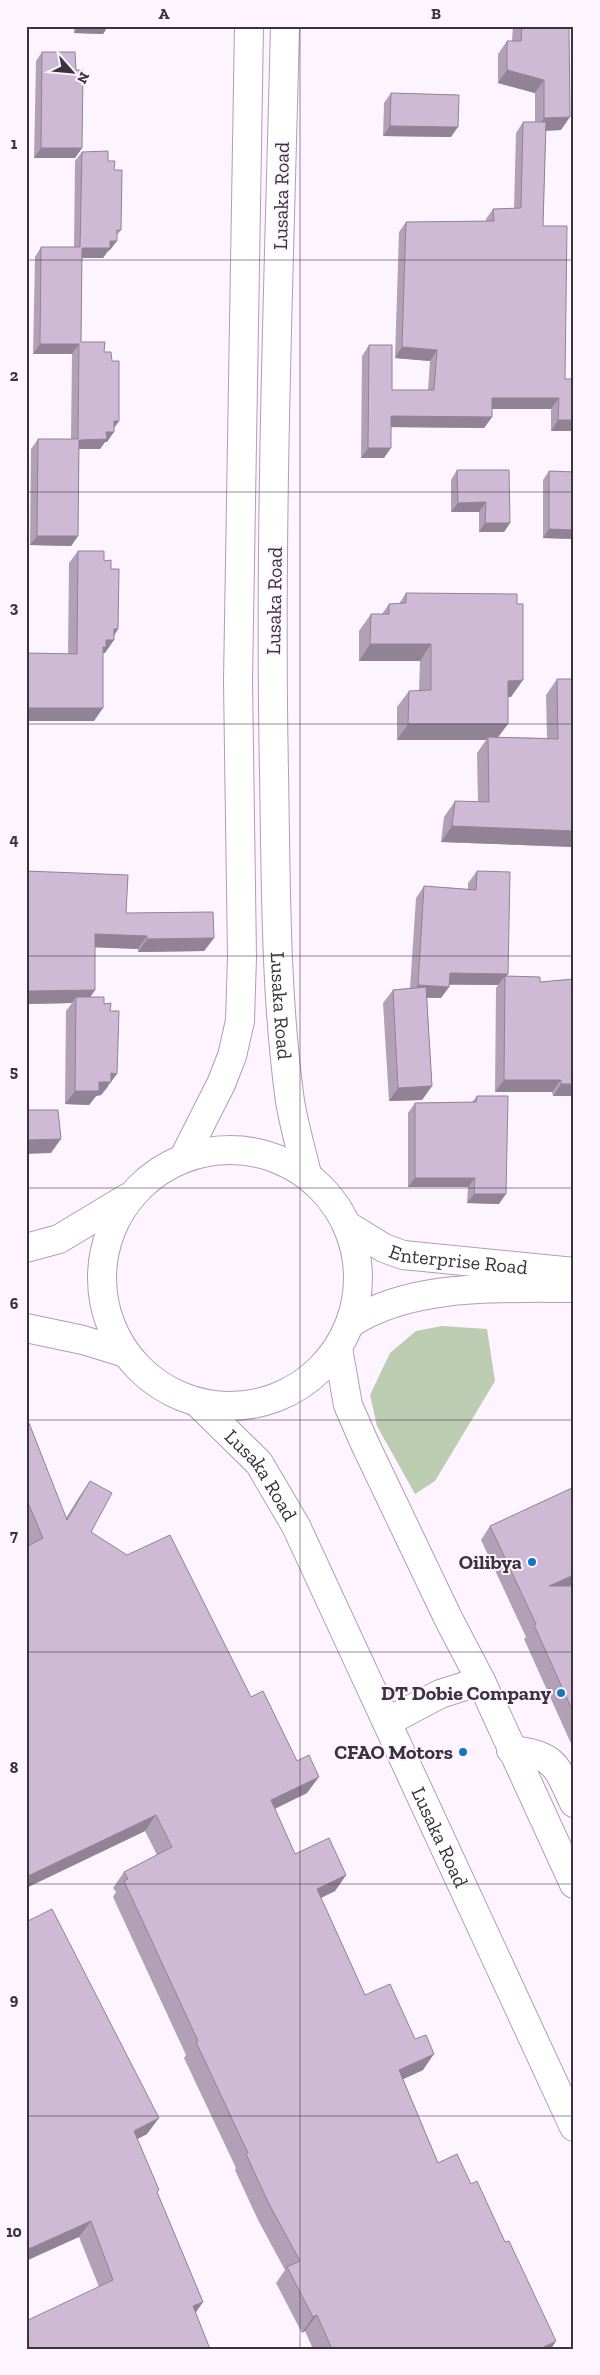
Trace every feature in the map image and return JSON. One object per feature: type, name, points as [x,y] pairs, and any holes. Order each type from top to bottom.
[{"type":"main road","name":"Lusaka Road","points":[[183,1159],[221,1084],[232,1056],[240,1021],[242,957],[238,681],[249,26]]},
{"type":"main road","name":"Lusaka Road","points":[[285,26],[274,568],[273,710],[276,915],[282,1032],[290,1104],[307,1174]]},
{"type":"main road","points":[[247,1150],[278,1158],[307,1174],[331,1198],[348,1226],[357,1258],[358,1283],[351,1323],[338,1348],[318,1372],[298,1387],[262,1403],[231,1407],[198,1404],[177,1396],[157,1385],[140,1370],[125,1352],[109,1322],[102,1289],[104,1255],[114,1223],[134,1194],[154,1175],[183,1159],[214,1151],[247,1150]]},
{"type":"main road","points":[[26,1248],[59,1239],[134,1194]]},
{"type":"main road","name":"Enterprise Road","points":[[348,1226],[384,1248],[404,1255],[574,1272]]},
{"type":"main road","name":"Enterprise Road","points":[[351,1323],[360,1317],[392,1305],[442,1292],[500,1288],[574,1288]]},
{"type":"main road","points":[[26,1328],[83,1340],[125,1352]]},
{"type":"main road","points":[[338,1348],[348,1405],[361,1436],[449,1620],[481,1681],[574,1884]]},
{"type":"main road","name":"Lusaka Road","points":[[198,1404],[259,1463],[296,1526],[574,2127]]},
{"type":"main road","points":[[387,1722],[440,1694],[481,1681]]},
{"type":"main road","points":[[511,1750],[532,1752],[547,1758],[559,1771],[574,1804]]},
{"type":"green space","points":[[442,1326],[487,1329],[495,1381],[435,1481],[415,1494],[377,1426],[370,1395],[390,1353],[416,1331]]},
{"type":"building","points":[[522,26],[569,26],[570,117],[544,118],[544,80],[507,70],[507,41],[521,41]]},
{"type":"building","points":[[42,52],[75,52],[76,70],[83,70],[82,148],[41,148]]},
{"type":"building","points":[[391,93],[459,95],[458,127],[390,126]]},
{"type":"building","points":[[523,122],[546,122],[543,226],[567,226],[565,379],[574,379],[574,420],[558,420],[559,398],[492,398],[492,417],[391,416],[391,448],[368,448],[369,345],[392,345],[392,390],[434,390],[437,350],[402,347],[406,222],[494,221],[493,209],[521,208]]},
{"type":"building","points":[[108,151],[108,161],[115,161],[114,170],[122,170],[121,230],[117,230],[117,241],[110,241],[110,248],[82,248],[81,342],[105,342],[104,352],[111,352],[112,361],[119,361],[119,421],[114,421],[114,432],[106,432],[107,439],[79,440],[78,536],[37,536],[38,439],[78,439],[79,344],[40,344],[41,247],[80,247],[82,152]]},
{"type":"building","points":[[457,470],[509,470],[510,523],[485,523],[486,502],[458,503]]},
{"type":"building","points":[[549,471],[574,472],[574,530],[549,529]]},
{"type":"building","points":[[78,551],[104,551],[104,561],[111,560],[111,569],[119,569],[118,629],[114,629],[114,640],[106,640],[106,647],[103,647],[103,708],[26,708],[26,653],[77,654]]},
{"type":"building","points":[[406,593],[517,594],[517,604],[523,604],[523,680],[508,681],[508,724],[408,724],[409,691],[431,690],[431,644],[370,644],[371,614],[389,614],[389,604],[406,603]]},
{"type":"building","points":[[557,679],[574,679],[574,831],[452,826],[455,801],[489,802],[488,737],[558,739]]},
{"type":"building","points":[[26,871],[128,875],[126,913],[213,912],[214,938],[147,939],[147,936],[95,934],[95,990],[26,991]]},
{"type":"building","points":[[477,871],[510,872],[508,974],[450,973],[449,987],[418,985],[424,886],[476,890]]},
{"type":"building","points":[[505,976],[540,977],[540,982],[574,979],[574,1084],[561,1084],[561,1080],[504,1080]]},
{"type":"building","points":[[426,987],[432,1086],[398,1088],[393,990]]},
{"type":"building","points":[[76,997],[104,997],[104,1004],[111,1003],[110,1011],[119,1011],[117,1074],[111,1073],[111,1082],[99,1082],[99,1091],[75,1091]]},
{"type":"building","points":[[477,1096],[508,1096],[506,1194],[474,1194],[475,1178],[415,1178],[415,1103],[476,1102]]},
{"type":"building","points":[[26,1110],[58,1110],[61,1139],[26,1140]]},
{"type":"building","points":[[29,1423],[67,1520],[90,1481],[112,1493],[91,1532],[127,1555],[170,1535],[251,1697],[263,1691],[297,1761],[309,1755],[319,1777],[271,1800],[295,1854],[329,1838],[346,1875],[317,1889],[365,1995],[390,1984],[415,2039],[426,2035],[434,2054],[399,2070],[438,2163],[457,2154],[471,2184],[477,2181],[505,2242],[509,2241],[556,2341],[540,2349],[332,2349],[317,2315],[313,2317],[287,2267],[300,2261],[269,2204],[246,2154],[248,2153],[196,2042],[198,2041],[124,1881],[128,1879],[124,1872],[172,1847],[156,1815],[26,1877],[26,1547],[43,1538],[26,1498],[26,1425]]},
{"type":"building","points":[[574,1487],[574,1575],[549,1586],[574,1586],[574,1714],[534,1625],[536,1624],[490,1526]]},
{"type":"building","points":[[52,1909],[159,2118],[134,2131],[203,2302],[193,2306],[210,2349],[26,2349],[26,2321],[113,2280],[91,2221],[26,2250],[26,1922]]},
{"type":"place","name":"Oilibya","points":[[532,1562]]},
{"type":"place","name":"DT Dobie Company","points":[[561,1693]]},
{"type":"place","name":"CFAO Motors","points":[[463,1752]]}]
